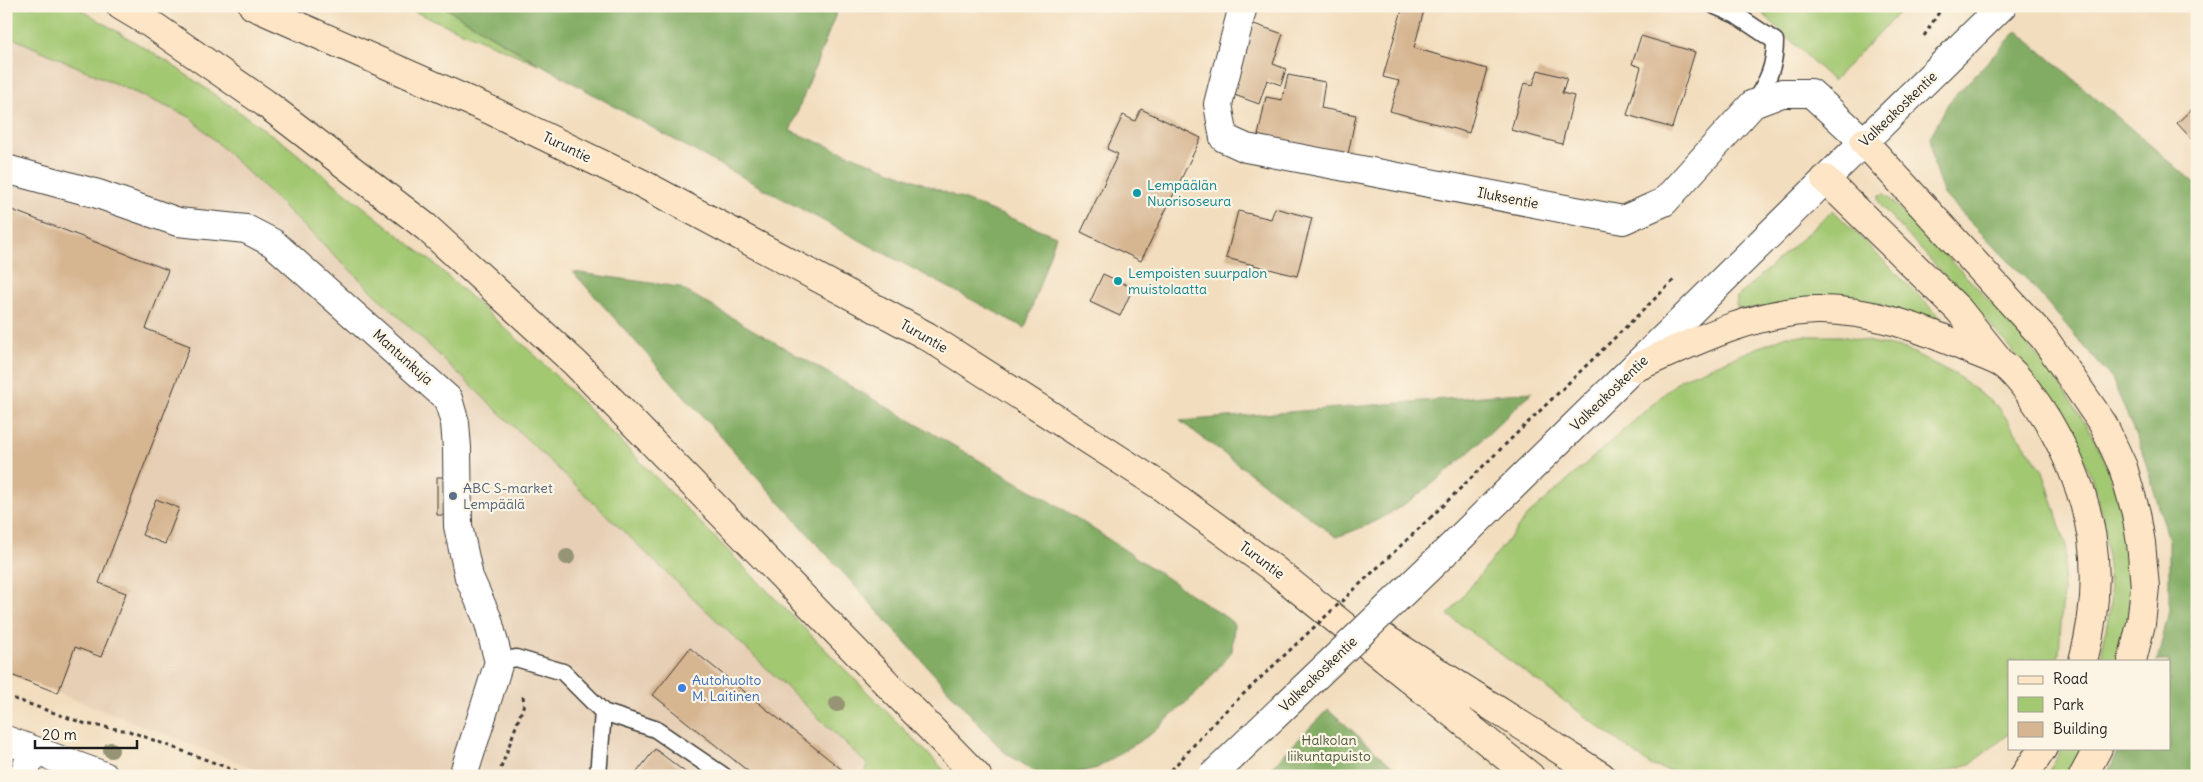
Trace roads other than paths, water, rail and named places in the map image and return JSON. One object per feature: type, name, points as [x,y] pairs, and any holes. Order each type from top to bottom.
[{"type":"main road","points":[[121,6],[151,24],[265,103],[433,234],[575,363],[977,776]]},
{"type":"main road","name":"Turuntie","points":[[253,6],[490,110],[641,183],[927,336],[1159,485],[1271,567],[1530,776]]},
{"type":"main road","points":[[1864,142],[2044,338],[2103,424],[2123,467],[2136,513],[2141,543],[2145,587],[2141,624],[2132,660]]},
{"type":"main road","points":[[1825,179],[1959,310],[2039,406],[2067,453],[2087,508],[2094,551],[2095,584],[2092,625],[2083,660]]},
{"type":"main road","points":[[1637,367],[1716,333],[1786,313],[1822,310],[1838,310],[1871,316],[1930,332],[2004,365]]},
{"type":"main road","points":[[1271,567],[1601,776]]},
{"type":"main road","points":[[2024,776],[2042,750]]},
{"type":"main road","points":[[2082,776],[2097,750]]},
{"type":"street","name":"Iluksentie","points":[[1243,6],[1218,104],[1224,138],[1246,148],[1623,220],[1664,202],[1753,104],[1782,94],[1811,93],[1864,142]]},
{"type":"street","name":"Valkeakoskentie","points":[[1212,776],[1637,367],[2002,6]]},
{"type":"street","name":"Mantunkuja","points":[[6,169],[98,194],[178,222],[246,229],[273,242],[448,399],[455,423],[457,448],[458,526],[469,577],[488,620],[499,662]]},
{"type":"street","points":[[462,776],[499,662]]},
{"type":"street","points":[[6,740],[104,776]]},
{"type":"street","points":[[23,776],[33,751]]},
{"type":"lane","points":[[1715,6],[1736,15],[1775,41],[1775,60],[1768,80],[1753,104]]},
{"type":"lane","points":[[499,662],[516,658],[563,672],[603,712],[655,729],[724,776]]},
{"type":"lane","points":[[598,776],[603,712]]},
{"type":"place","name":"Lempäälän Nuorisoseura","points":[[1137,193]]},
{"type":"place","name":"Lempoisten suurpalon muistolaatta","points":[[1118,281]]},
{"type":"place","name":"ABC S-market Lempäälä","points":[[453,496]]},
{"type":"place","name":"Autohuolto M. Laitinen","points":[[682,688]]},
{"type":"park label","name":"Halkolan liikuntapuisto","points":[[1329,748]]}]
